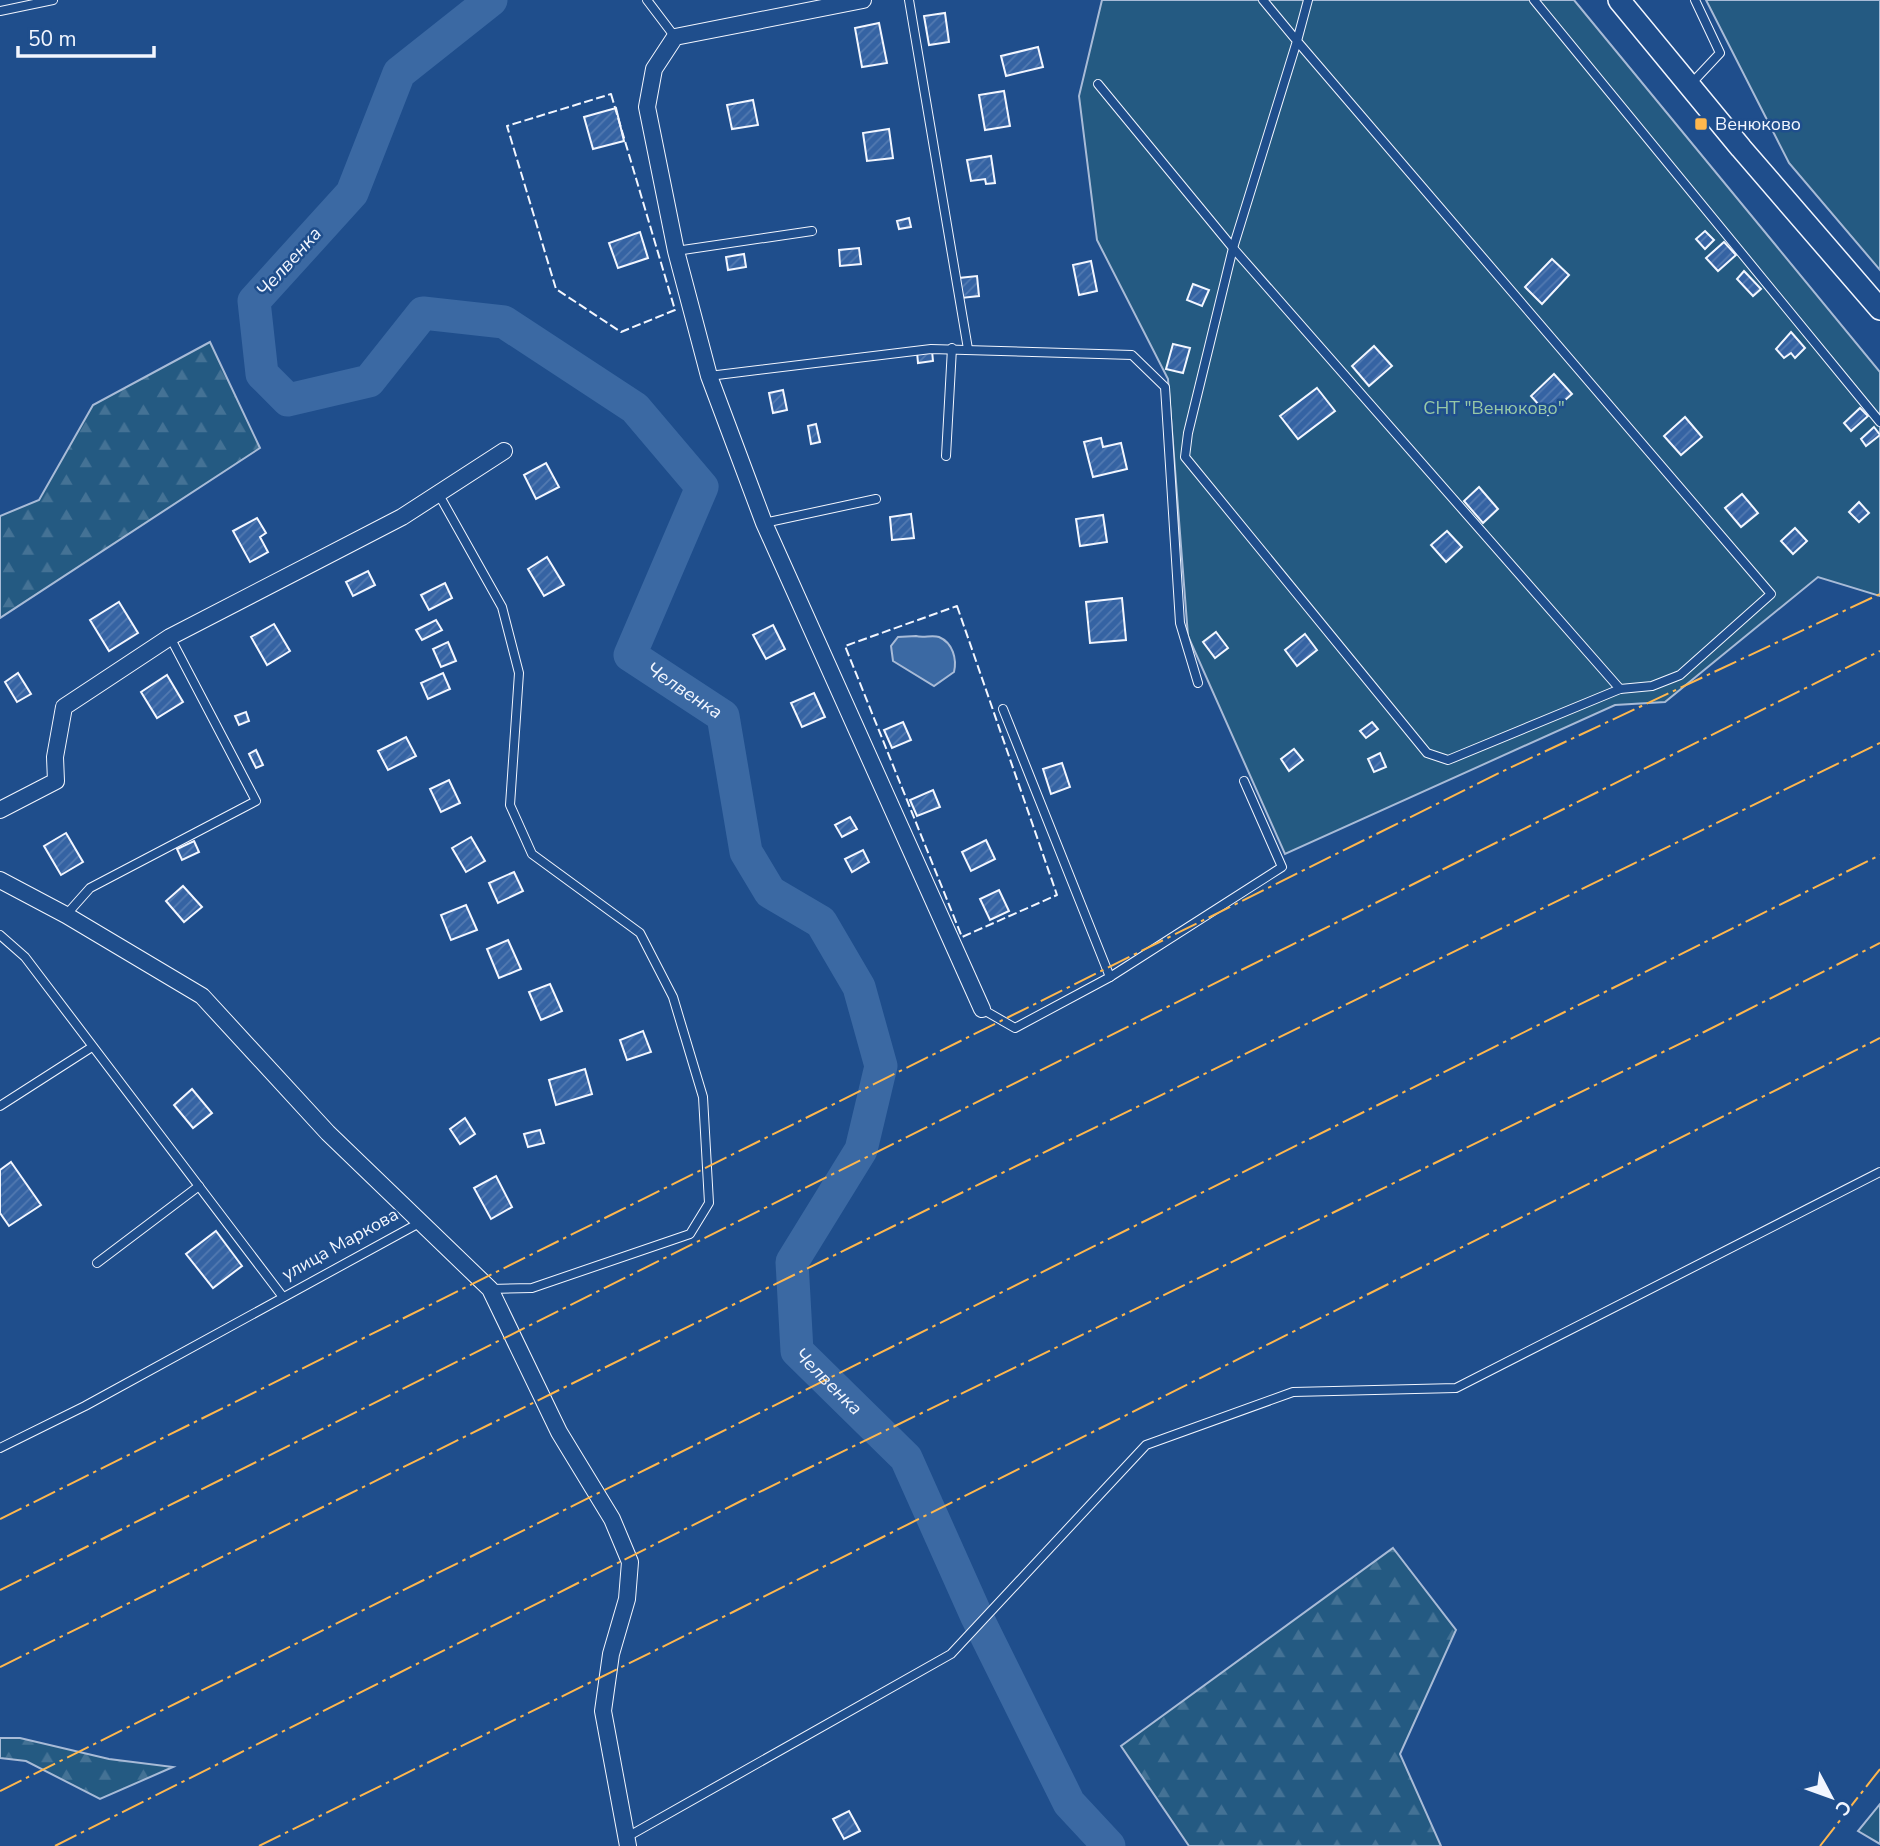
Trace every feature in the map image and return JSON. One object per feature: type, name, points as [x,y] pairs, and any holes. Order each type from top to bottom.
[{"type":"street","points":[[863,0],[675,37],[654,69],[647,107],[676,251],[709,376],[764,523],[982,1009]]},
{"type":"street","points":[[1619,0],[1741,148],[1880,309]]},
{"type":"street","points":[[0,810],[56,780],[55,757],[64,707],[170,637],[402,517],[504,451]]},
{"type":"street","name":"улица Маркова","points":[[0,880],[66,915],[202,996],[328,1133],[421,1222]]},
{"type":"street","points":[[421,1222],[490,1289],[559,1432],[612,1519],[630,1562],[627,1599],[611,1654],[603,1711],[627,1841]]},
{"type":"lane","points":[[0,11],[53,0]]},
{"type":"lane","points":[[647,0],[675,37]]},
{"type":"lane","points":[[909,0],[968,349]]},
{"type":"lane","points":[[1263,0],[1297,41],[1770,594],[1680,676],[1652,686],[1620,689],[1448,760],[1427,753],[1185,457],[1188,433],[1233,247],[1297,41],[1308,0]]},
{"type":"lane","points":[[1534,0],[1880,422]]},
{"type":"lane","points":[[1690,85],[1720,53],[1695,0]]},
{"type":"lane","points":[[1098,84],[1233,247],[1620,689]]},
{"type":"lane","points":[[676,251],[812,231]]},
{"type":"lane","points":[[946,456],[952,348]]},
{"type":"lane","points":[[709,376],[952,348],[1132,355],[1165,387],[1180,624],[1198,683]]},
{"type":"lane","points":[[438,494],[502,607],[519,673],[510,805],[532,854],[640,933],[673,998],[703,1097],[704,1111],[709,1203],[690,1234],[532,1288],[490,1289]]},
{"type":"lane","points":[[764,523],[876,499]]},
{"type":"lane","points":[[66,915],[90,888],[256,801],[170,637]]},
{"type":"lane","points":[[1003,709],[1110,977]]},
{"type":"lane","points":[[982,1009],[1014,1028],[1110,977],[1282,867],[1244,780]]},
{"type":"lane","points":[[0,935],[25,957],[283,1297]]},
{"type":"lane","points":[[0,1106],[93,1047]]},
{"type":"lane","points":[[627,1841],[951,1654],[1146,1445],[1293,1392],[1456,1388],[1880,1172]]},
{"type":"lane","points":[[97,1263],[199,1186]]},
{"type":"lane","name":"улица Маркова","points":[[0,1448],[85,1406],[421,1222]]},
{"type":"green space","name":"СНТ \"Венюково\"","points":[[1102,0],[1574,0],[1880,372],[1880,596],[1818,577],[1665,702],[1615,705],[1285,854],[1188,636],[1168,379],[1097,240],[1079,96]]},
{"type":"green space","points":[[1706,0],[1880,0],[1880,270],[1789,163]]},
{"type":"green space","points":[[210,342],[260,448],[0,618],[0,516],[39,500],[93,405]]},
{"type":"green space","points":[[1393,1548],[1456,1630],[1400,1754],[1441,1846],[1189,1846],[1121,1746]]},
{"type":"green space","points":[[0,1738],[20,1738],[109,1759],[173,1767],[100,1799],[26,1761],[0,1758]]},
{"type":"green space","points":[[1880,1804],[1880,1844],[1858,1831]]},
{"type":"shaded area","points":[[898,637],[939,637],[948,643],[953,652],[954,672],[934,686],[893,661],[891,646]]},
{"type":"building","points":[[945,13],[949,42],[929,45],[924,16]]},
{"type":"building","points":[[879,23],[887,63],[862,67],[855,28]]},
{"type":"building","points":[[1038,47],[1043,67],[1006,76],[1001,56]]},
{"type":"building","points":[[1004,91],[1010,126],[985,130],[979,95]]},
{"type":"building","points":[[753,100],[758,125],[732,129],[727,105]]},
{"type":"building","points":[[616,108],[624,141],[593,149],[584,117]]},
{"type":"building","points":[[889,129],[893,158],[867,161],[863,133]]},
{"type":"building","points":[[991,156],[995,183],[986,184],[985,179],[971,181],[967,160]]},
{"type":"building","points":[[909,218],[911,227],[899,229],[897,221]]},
{"type":"building","points":[[1705,231],[1714,240],[1705,249],[1696,239]]},
{"type":"building","points":[[640,232],[648,258],[618,268],[609,243]]},
{"type":"building","points":[[1724,242],[1736,255],[1718,271],[1706,258]]},
{"type":"building","points":[[859,248],[861,264],[840,266],[839,250]]},
{"type":"building","points":[[744,254],[746,267],[728,270],[726,257]]},
{"type":"building","points":[[1552,259],[1569,275],[1542,304],[1525,287]]},
{"type":"building","points":[[1091,261],[1097,291],[1079,295],[1073,265]]},
{"type":"building","points":[[1744,271],[1761,289],[1753,296],[1737,279]]},
{"type":"building","points":[[977,276],[979,296],[961,298],[959,278]]},
{"type":"building","points":[[1193,284],[1209,290],[1202,306],[1187,300]]},
{"type":"building","points":[[1791,332],[1805,348],[1795,358],[1791,353],[1784,358],[1776,349]]},
{"type":"building","points":[[1173,344],[1190,348],[1183,373],[1166,369]]},
{"type":"building","points":[[1374,346],[1392,366],[1369,386],[1352,366]]},
{"type":"building","points":[[932,351],[933,361],[918,363],[917,352]]},
{"type":"building","points":[[1554,374],[1572,394],[1548,415],[1531,396]]},
{"type":"building","points":[[1317,388],[1335,411],[1298,439],[1280,416]]},
{"type":"building","points":[[783,390],[787,410],[773,413],[769,393]]},
{"type":"building","points":[[1860,408],[1868,416],[1851,431],[1844,423]]},
{"type":"building","points":[[1685,417],[1702,437],[1681,455],[1664,436]]},
{"type":"building","points":[[816,424],[820,442],[811,444],[808,426]]},
{"type":"building","points":[[1874,427],[1880,435],[1866,446],[1861,439]]},
{"type":"building","points":[[1101,438],[1103,447],[1121,443],[1127,469],[1093,477],[1084,442]]},
{"type":"building","points":[[546,463],[559,487],[536,499],[524,475]]},
{"type":"building","points":[[1479,487],[1498,509],[1483,523],[1464,501]]},
{"type":"building","points":[[1742,494],[1758,513],[1741,527],[1725,508]]},
{"type":"building","points":[[1859,502],[1869,513],[1859,522],[1849,512]]},
{"type":"building","points":[[911,514],[914,538],[892,540],[890,517]]},
{"type":"building","points":[[1103,515],[1107,542],[1080,546],[1076,519]]},
{"type":"building","points":[[257,518],[266,533],[260,537],[268,552],[250,562],[233,531]]},
{"type":"building","points":[[1795,528],[1807,541],[1793,554],[1781,541]]},
{"type":"building","points":[[1447,531],[1462,547],[1446,562],[1431,545]]},
{"type":"building","points":[[547,557],[564,585],[544,596],[528,569]]},
{"type":"building","points":[[368,571],[375,585],[353,596],[346,582]]},
{"type":"building","points":[[445,583],[452,598],[429,610],[421,595]]},
{"type":"building","points":[[1122,598],[1126,640],[1090,643],[1086,602]]},
{"type":"building","points":[[119,602],[138,633],[109,651],[90,620]]},
{"type":"building","points":[[436,620],[442,630],[422,640],[416,630]]},
{"type":"building","points":[[274,624],[290,651],[267,665],[251,637]]},
{"type":"building","points":[[773,625],[785,649],[766,659],[753,635]]},
{"type":"building","points":[[1216,632],[1228,648],[1215,658],[1203,642]]},
{"type":"building","points":[[1305,634],[1317,650],[1297,666],[1285,650]]},
{"type":"building","points":[[448,642],[456,661],[441,667],[433,649]]},
{"type":"building","points":[[18,673],[31,694],[17,702],[5,682]]},
{"type":"building","points":[[443,673],[450,689],[428,699],[421,683]]},
{"type":"building","points":[[167,675],[183,702],[157,718],[141,692]]},
{"type":"building","points":[[814,693],[825,717],[802,727],[791,703]]},
{"type":"building","points":[[246,712],[249,721],[239,725],[235,716]]},
{"type":"building","points":[[903,722],[911,740],[892,748],[884,730]]},
{"type":"building","points":[[1372,722],[1378,729],[1366,738],[1360,731]]},
{"type":"building","points":[[406,737],[416,756],[388,770],[378,751]]},
{"type":"building","points":[[1294,749],[1303,760],[1289,771],[1281,759]]},
{"type":"building","points":[[256,750],[263,765],[256,768],[249,754]]},
{"type":"building","points":[[1380,753],[1386,767],[1374,772],[1368,759]]},
{"type":"building","points":[[1062,763],[1070,787],[1051,794],[1043,769]]},
{"type":"building","points":[[449,780],[460,803],[441,812],[430,789]]},
{"type":"building","points":[[933,790],[940,807],[917,816],[910,800]]},
{"type":"building","points":[[850,817],[857,829],[842,837],[835,825]]},
{"type":"building","points":[[66,833],[83,862],[61,875],[44,846]]},
{"type":"building","points":[[471,837],[485,861],[466,872],[452,848]]},
{"type":"building","points":[[986,840],[995,859],[971,871],[962,852]]},
{"type":"building","points":[[194,841],[199,852],[182,860],[177,849]]},
{"type":"building","points":[[863,850],[869,862],[852,872],[845,859]]},
{"type":"building","points":[[514,872],[523,891],[498,903],[489,883]]},
{"type":"building","points":[[183,886],[202,907],[184,922],[166,901]]},
{"type":"building","points":[[999,890],[1009,911],[990,920],[980,899]]},
{"type":"building","points":[[466,905],[477,930],[451,940],[441,915]]},
{"type":"building","points":[[508,940],[521,969],[499,978],[487,949]]},
{"type":"building","points":[[550,984],[562,1011],[541,1020],[529,992]]},
{"type":"building","points":[[643,1031],[651,1052],[627,1060],[620,1040]]},
{"type":"building","points":[[585,1069],[592,1094],[556,1105],[549,1080]]},
{"type":"building","points":[[192,1089],[212,1113],[193,1128],[174,1105]]},
{"type":"building","points":[[465,1118],[475,1134],[460,1144],[450,1129]]},
{"type":"building","points":[[540,1130],[544,1143],[528,1147],[524,1134]]},
{"type":"building","points":[[11,1162],[41,1205],[9,1226],[0,1213],[0,1170]]},
{"type":"building","points":[[496,1176],[512,1207],[491,1219],[474,1188]]},
{"type":"building","points":[[216,1231],[242,1266],[213,1288],[186,1254]]},
{"type":"building","points":[[849,1811],[860,1831],[844,1839],[833,1819]]},
{"type":"waterway","name":"Челвенка","points":[[491,0],[399,73],[352,193],[254,301],[262,374],[288,400],[369,381],[423,313],[504,322],[635,408],[702,487],[630,655],[723,716],[746,852],[770,892],[821,922],[859,987],[881,1066],[861,1150],[792,1262],[797,1351],[906,1458],[977,1617],[1069,1803],[1109,1846]]},
{"type":"fence","points":[[611,94],[675,310],[621,332],[556,289],[507,126],[611,94]]},
{"type":"fence","points":[[957,606],[1057,895],[962,937],[845,646],[957,606]]},
{"type":"power","points":[[0,1519],[1499,773],[1880,594]]},
{"type":"power","points":[[0,1590],[1880,651]]},
{"type":"power","points":[[0,1667],[1880,743]]},
{"type":"power","points":[[0,1791],[1880,855]]},
{"type":"power","points":[[55,1846],[741,1501],[1704,1032],[1880,943]]},
{"type":"power","points":[[259,1846],[1880,1038]]},
{"type":"power","points":[[1820,1846],[1880,1769]]},
{"type":"place","name":"Венюково","points":[[1701,124]]}]
